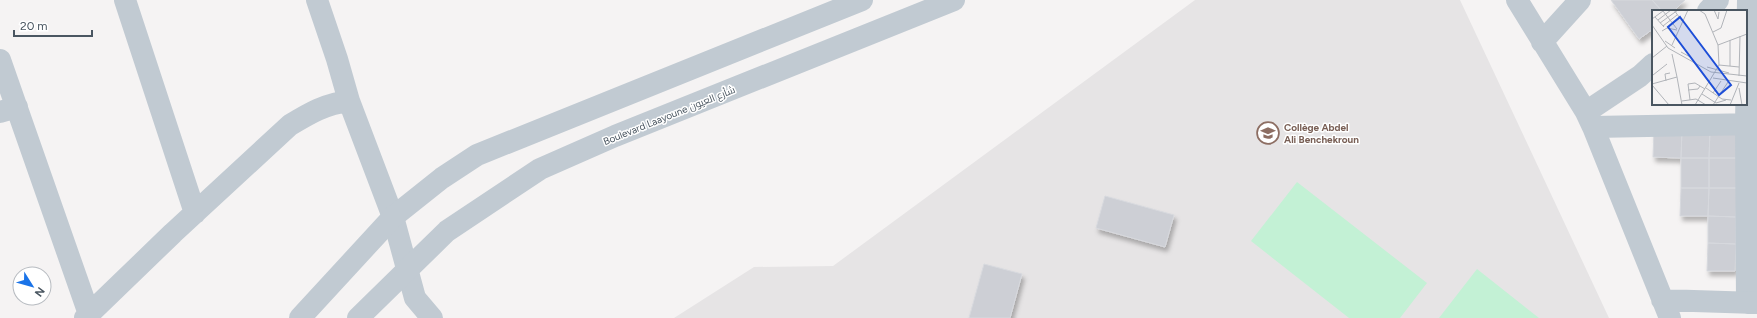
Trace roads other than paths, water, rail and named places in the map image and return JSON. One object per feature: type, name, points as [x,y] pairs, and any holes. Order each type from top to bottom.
[{"type":"street","points":[[125,0],[195,213]]},
{"type":"street","points":[[317,0],[337,59],[349,101],[393,217],[415,298],[432,318]]},
{"type":"street","points":[[300,318],[393,217],[442,178],[477,155],[862,0]]},
{"type":"street","name":"Boulevard Laayoune شأرع العيون","points":[[358,318],[447,231],[540,169],[615,136],[954,0]]},
{"type":"street","points":[[1517,0],[1589,120],[1666,309],[1752,303],[1752,43],[1748,0]]},
{"type":"street","points":[[1542,42],[1580,0]]},
{"type":"street","points":[[1709,10],[1718,0]]},
{"type":"street","points":[[0,60],[9,110],[87,316],[290,125],[313,111],[333,103],[349,101]]},
{"type":"street","points":[[1589,120],[1652,65]]},
{"type":"street","points":[[1589,120],[1751,124]]},
{"type":"place","name":"Collège Abdel Ali Benchekroun","points":[[1268,133]]}]
